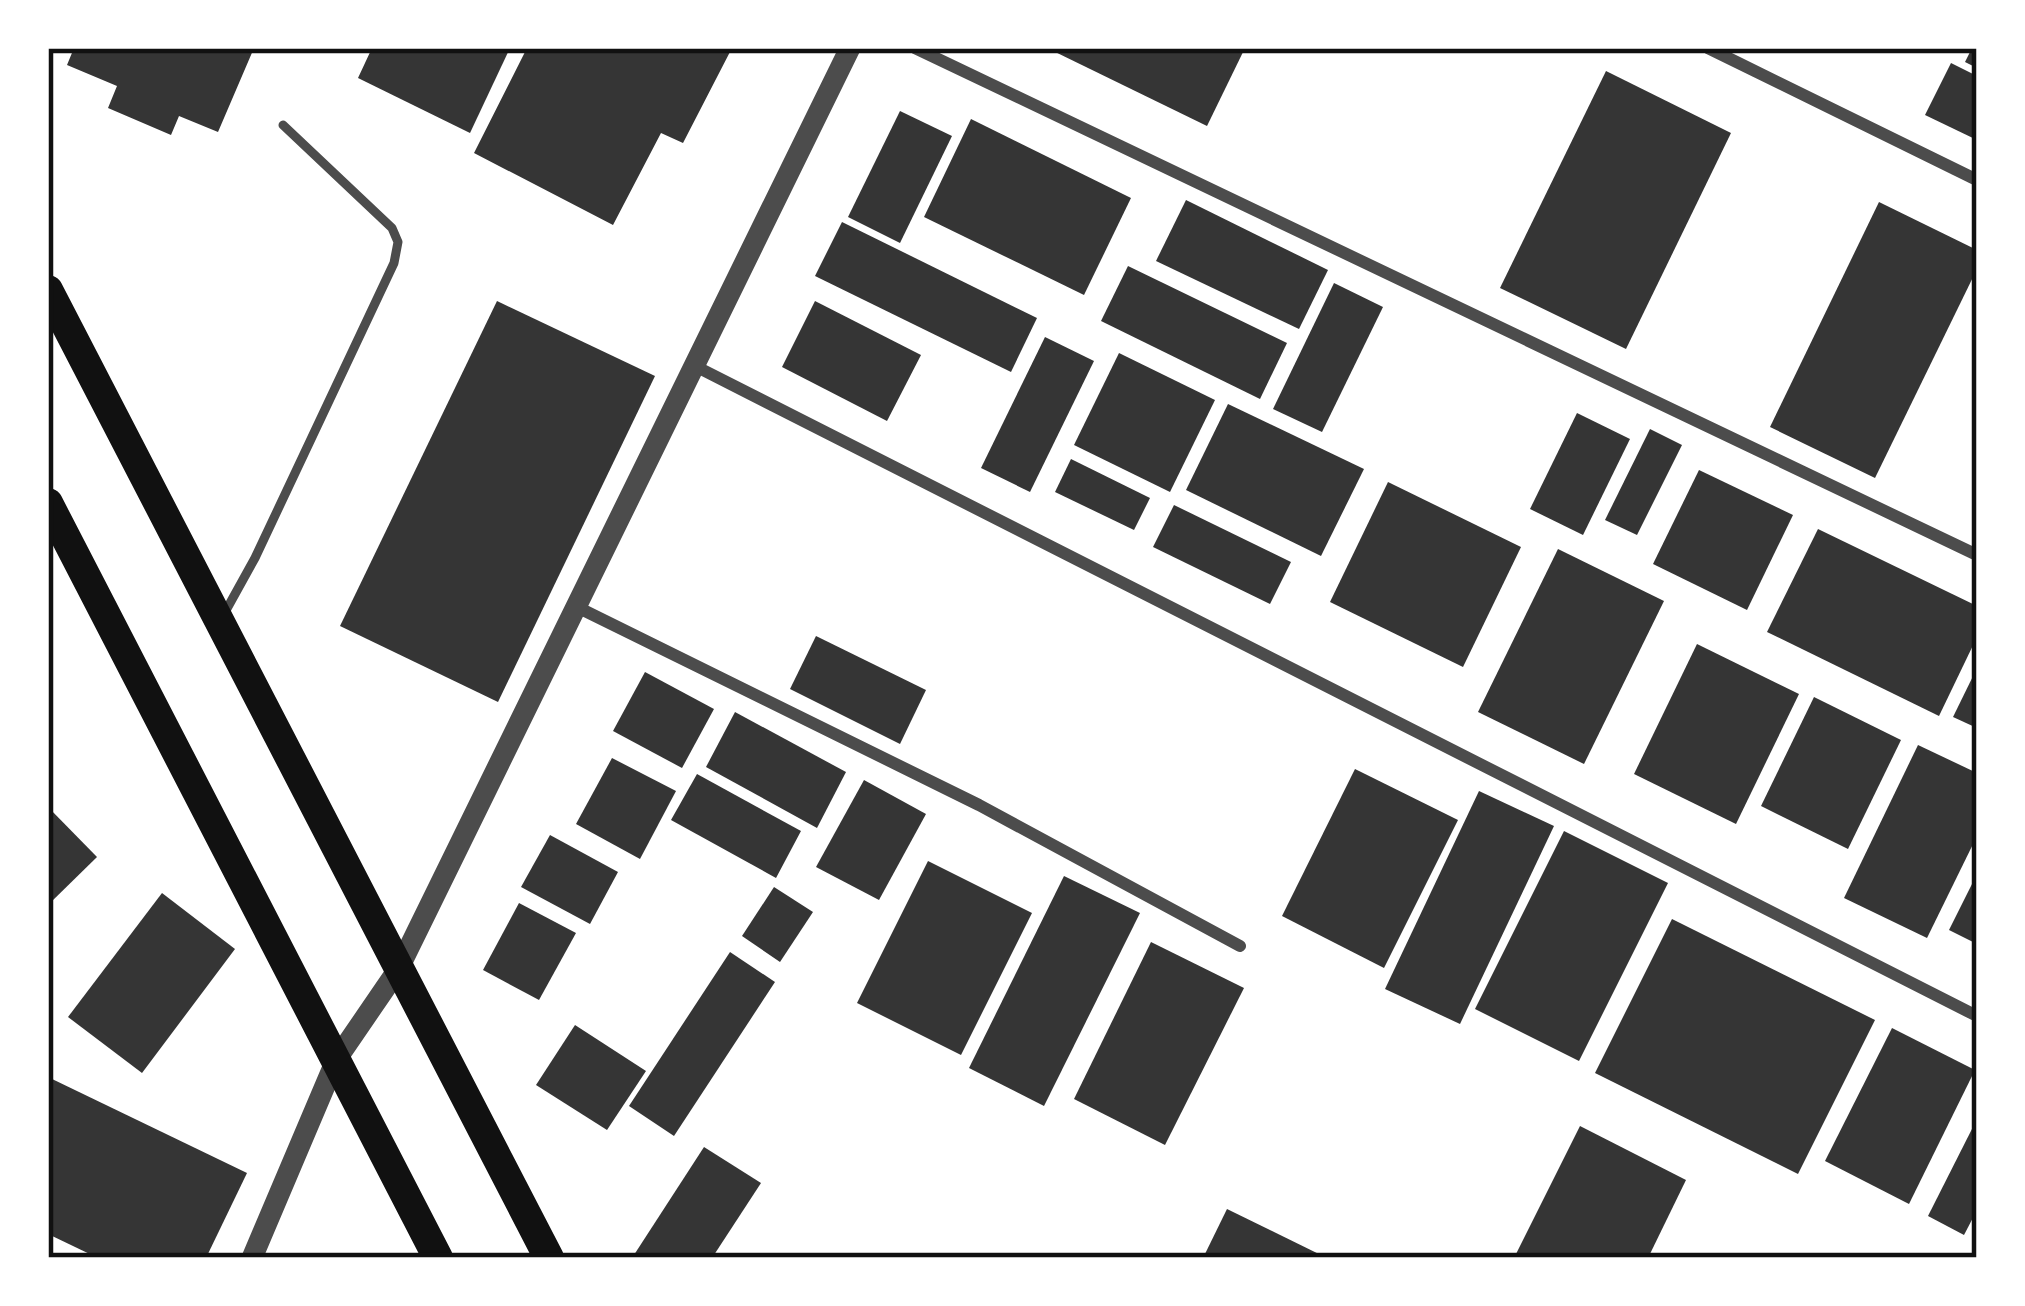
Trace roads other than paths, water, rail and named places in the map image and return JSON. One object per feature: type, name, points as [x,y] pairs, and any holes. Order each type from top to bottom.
[{"type":"main road","points":[[48,290],[549,1258]]},
{"type":"main road","points":[[48,503],[438,1258]]},
{"type":"street","points":[[252,1258],[336,1060],[399,968],[850,48]]},
{"type":"street","points":[[915,48],[1977,555]]},
{"type":"street","points":[[1708,48],[1977,180]]},
{"type":"street","points":[[695,366],[1977,1016]]},
{"type":"street","points":[[577,608],[979,805],[1240,946]]},
{"type":"lane","points":[[219,621],[255,558],[394,263],[398,242],[392,228],[283,125]]}]
